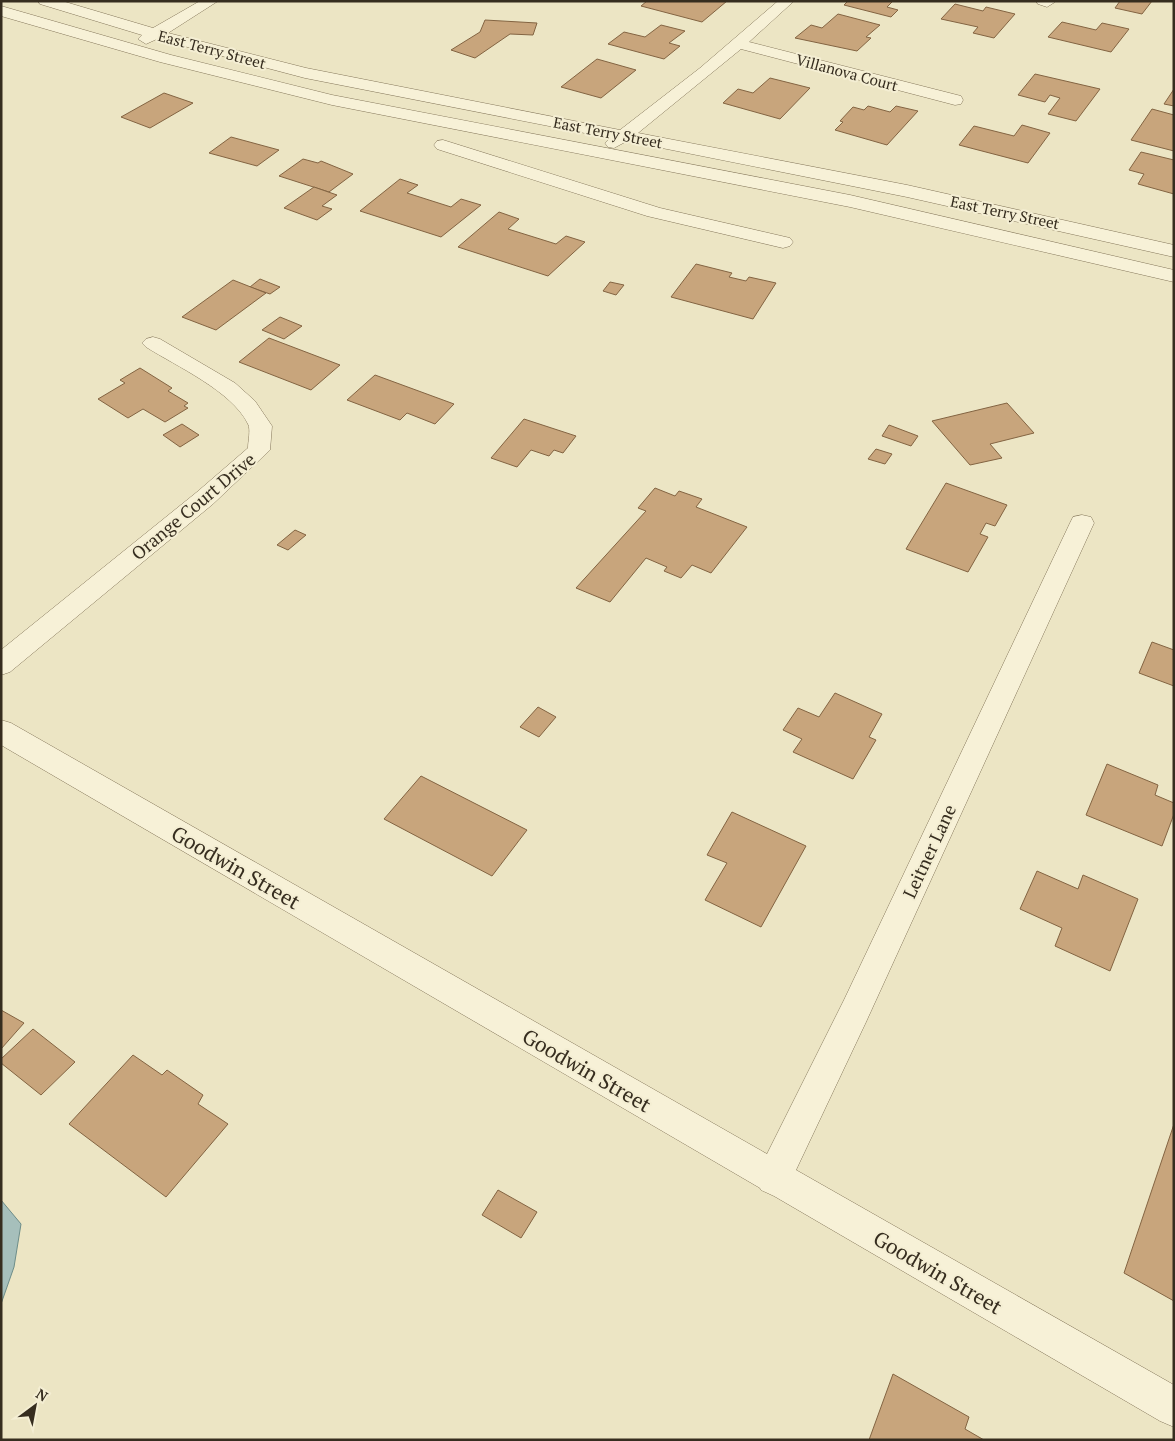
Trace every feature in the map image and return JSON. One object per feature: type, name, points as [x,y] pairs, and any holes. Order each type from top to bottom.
[{"type":"street","points":[[1,23],[9,13],[45,1]]},
{"type":"street","name":"East Terry Street","points":[[45,1],[155,34],[305,74],[907,191],[1174,251]]},
{"type":"street","points":[[130,49],[211,1]]},
{"type":"street","points":[[575,174],[600,152],[625,136],[739,44],[787,1]]},
{"type":"street","points":[[9,13],[247,81],[332,100],[850,202],[1174,276]]},
{"type":"street","name":"Villanova Court","points":[[739,44],[955,100]]},
{"type":"street","points":[[442,145],[575,174],[727,232],[782,242]]},
{"type":"street","name":"Orange Court Drive","points":[[1,665],[205,498],[258,450],[261,426],[247,406],[227,388],[152,343]]},
{"type":"street","name":"Leitner Lane","points":[[774,1178],[855,1011],[1082,523]]},
{"type":"street","name":"Goodwin Street","points":[[1,731],[1174,1407]]},
{"type":"water","points":[[1,1200],[21,1224],[14,1267],[1,1304]]},
{"type":"building","points":[[647,1],[727,1],[702,22],[641,6]]},
{"type":"building","points":[[848,1],[893,1],[887,7],[898,10],[891,17],[844,5]]},
{"type":"building","points":[[1120,1],[1152,1],[1142,14],[1115,8]]},
{"type":"building","points":[[955,4],[983,11],[986,7],[1015,14],[994,38],[973,33],[978,27],[941,19]]},
{"type":"building","points":[[838,14],[880,25],[866,37],[871,38],[857,51],[795,38],[811,25],[822,28]]},
{"type":"building","points":[[485,20],[537,23],[533,35],[510,34],[475,58],[451,50],[480,32]]},
{"type":"building","points":[[1062,22],[1096,30],[1102,23],[1129,29],[1111,52],[1048,37]]},
{"type":"building","points":[[661,25],[685,31],[669,43],[680,46],[664,59],[608,44],[624,32],[645,37]]},
{"type":"building","points":[[597,59],[636,70],[601,98],[561,87]]},
{"type":"building","points":[[1035,74],[1100,89],[1076,121],[1048,114],[1060,98],[1050,95],[1045,102],[1018,95]]},
{"type":"building","points":[[770,78],[810,88],[780,119],[723,103],[738,89],[753,93]]},
{"type":"building","points":[[1174,89],[1174,106],[1164,104]]},
{"type":"building","points":[[164,93],[193,103],[150,128],[121,117]]},
{"type":"building","points":[[868,106],[890,112],[896,106],[918,111],[887,145],[835,130],[843,122],[840,121],[853,107],[864,110]]},
{"type":"building","points":[[1152,109],[1174,115],[1174,151],[1131,140]]},
{"type":"building","points":[[1022,125],[1050,133],[1028,163],[959,145],[974,126],[1014,136]]},
{"type":"building","points":[[231,137],[279,150],[257,166],[209,153]]},
{"type":"building","points":[[1141,152],[1174,160],[1174,194],[1138,184],[1144,174],[1129,170]]},
{"type":"building","points":[[303,159],[318,163],[321,161],[353,174],[329,192],[279,176]]},
{"type":"building","points":[[400,179],[418,185],[407,193],[451,207],[461,199],[481,205],[441,237],[360,211]]},
{"type":"building","points":[[314,187],[337,195],[322,206],[332,209],[317,220],[284,208]]},
{"type":"building","points":[[499,212],[519,219],[508,229],[556,244],[566,236],[585,242],[548,276],[458,247]]},
{"type":"building","points":[[696,264],[732,273],[729,277],[746,281],[749,277],[776,283],[753,319],[671,297]]},
{"type":"building","points":[[260,279],[280,287],[270,294],[250,287]]},
{"type":"building","points":[[233,280],[266,293],[216,330],[182,317]]},
{"type":"building","points":[[610,282],[624,285],[616,295],[603,291]]},
{"type":"building","points":[[280,317],[302,326],[284,339],[262,330]]},
{"type":"building","points":[[269,338],[340,365],[311,390],[239,362]]},
{"type":"building","points":[[140,368],[172,388],[168,391],[188,403],[184,406],[188,408],[165,422],[143,409],[128,418],[98,399],[125,383],[120,380]]},
{"type":"building","points":[[375,375],[454,404],[435,424],[407,413],[400,420],[347,400]]},
{"type":"building","points":[[1007,403],[1034,433],[990,444],[1002,458],[970,465],[932,421]]},
{"type":"building","points":[[524,419],[576,436],[563,453],[554,450],[549,456],[531,450],[517,467],[491,458]]},
{"type":"building","points":[[182,424],[199,435],[180,447],[163,435]]},
{"type":"building","points":[[889,425],[918,436],[911,446],[882,436]]},
{"type":"building","points":[[876,449],[892,454],[885,464],[868,459]]},
{"type":"building","points":[[946,483],[1007,505],[995,526],[986,523],[980,534],[988,537],[968,572],[906,549]]},
{"type":"building","points":[[655,488],[675,496],[679,491],[702,499],[696,507],[747,527],[711,573],[692,565],[681,578],[664,571],[667,567],[646,558],[610,602],[576,588],[646,511],[638,508]]},
{"type":"building","points":[[295,530],[306,535],[288,550],[277,545]]},
{"type":"building","points":[[1152,642],[1174,650],[1174,686],[1139,673]]},
{"type":"building","points":[[835,693],[882,714],[869,737],[876,740],[853,779],[793,752],[802,739],[783,730],[798,708],[819,717]]},
{"type":"building","points":[[538,707],[556,717],[539,737],[520,727]]},
{"type":"building","points":[[1107,764],[1158,785],[1155,795],[1174,803],[1174,814],[1162,846],[1086,815]]},
{"type":"building","points":[[421,776],[527,830],[492,876],[384,819]]},
{"type":"building","points":[[732,812],[806,846],[761,927],[705,900],[727,863],[707,855]]},
{"type":"building","points":[[1037,871],[1078,889],[1083,875],[1138,899],[1110,971],[1055,946],[1062,928],[1020,909]]},
{"type":"building","points":[[1,1010],[24,1023],[1,1049]]},
{"type":"building","points":[[33,1029],[75,1062],[41,1095],[1,1063],[1,1059]]},
{"type":"building","points":[[133,1055],[162,1075],[167,1070],[203,1095],[198,1104],[228,1124],[166,1197],[69,1124]]},
{"type":"building","points":[[1174,1124],[1174,1301],[1124,1273]]},
{"type":"building","points":[[498,1190],[537,1212],[521,1238],[482,1215]]},
{"type":"building","points":[[893,1374],[969,1417],[965,1429],[984,1440],[869,1440]]}]
